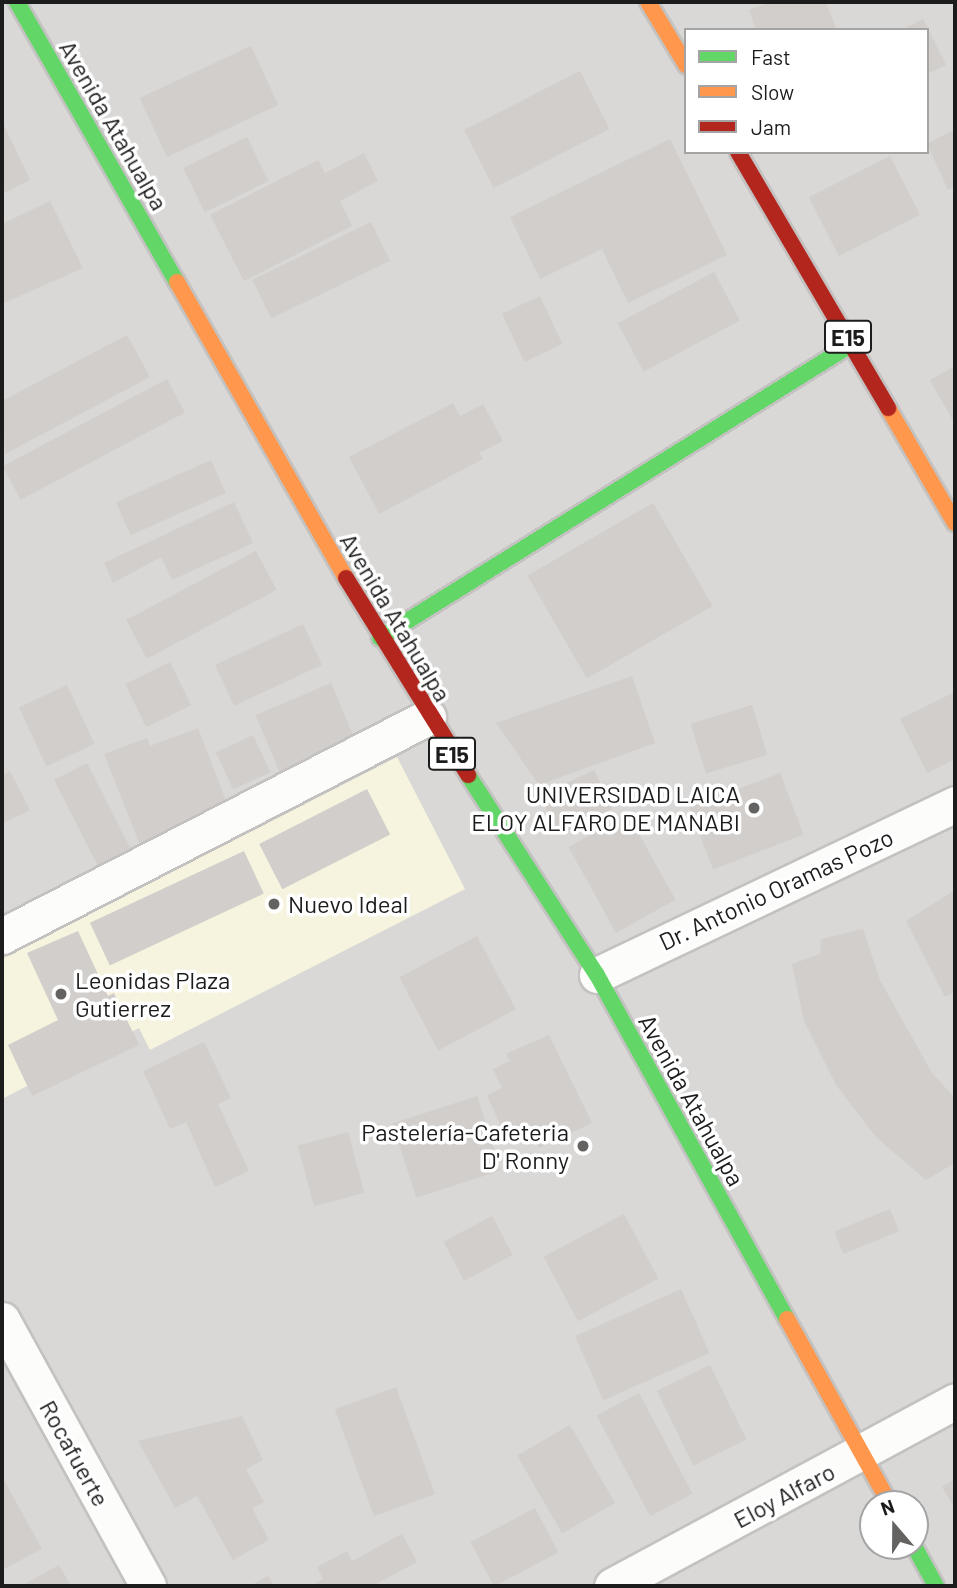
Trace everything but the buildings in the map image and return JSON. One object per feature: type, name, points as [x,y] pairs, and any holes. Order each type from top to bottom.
[{"type":"main road","name":"Avenida Atahualpa","points":[[17,2],[380,638],[428,717],[597,975],[882,1490]]},
{"type":"main road","points":[[648,2],[684,62]]},
{"type":"main road","name":"E15","points":[[739,154],[955,523]]},
{"type":"main road","points":[[380,638],[852,345]]},
{"type":"main road","points":[[922,1560],[936,1586]]},
{"type":"street","points":[[2,936],[428,717]]},
{"type":"street","name":"Dr. Antonio Oramas Pozo","points":[[597,975],[955,804]]},
{"type":"street","name":"Rocafuerte","points":[[2,1320],[148,1586]]},
{"type":"street","name":"Eloy Alfaro","points":[[612,1586],[862,1454],[955,1401]]},
{"type":"shaded area","points":[[2,2],[955,2],[955,1586],[2,1586]]},
{"type":"shaded area","name":"Nuevo Ideal","points":[[397,757],[465,889],[150,1050],[139,1028],[2,1099],[2,959]]},
{"type":"traffic: fast","points":[[17,2],[177,282]]},
{"type":"traffic: fast","points":[[380,638],[852,344]]},
{"type":"traffic: fast","points":[[468,775],[597,975],[787,1319]]},
{"type":"traffic: fast","points":[[922,1560],[936,1586]]},
{"type":"traffic: slow","points":[[648,2],[684,62]]},
{"type":"traffic: slow","points":[[177,282],[346,578]]},
{"type":"traffic: slow","points":[[888,408],[955,523]]},
{"type":"traffic: slow","points":[[787,1319],[882,1490]]},
{"type":"traffic: jam","points":[[739,154],[888,408]]},
{"type":"traffic: jam","points":[[346,578],[468,775]]},
{"type":"place","name":"UNIVERSIDAD LAICA ELOY ALFARO DE MANABI","points":[[754,808]]},
{"type":"place","name":"Nuevo Ideal","points":[[274,904]]},
{"type":"place","name":"Leonidas Plaza Gutierrez","points":[[61,994]]},
{"type":"place","name":"Pastelería-Cafeteria D' Ronny","points":[[583,1146]]}]
